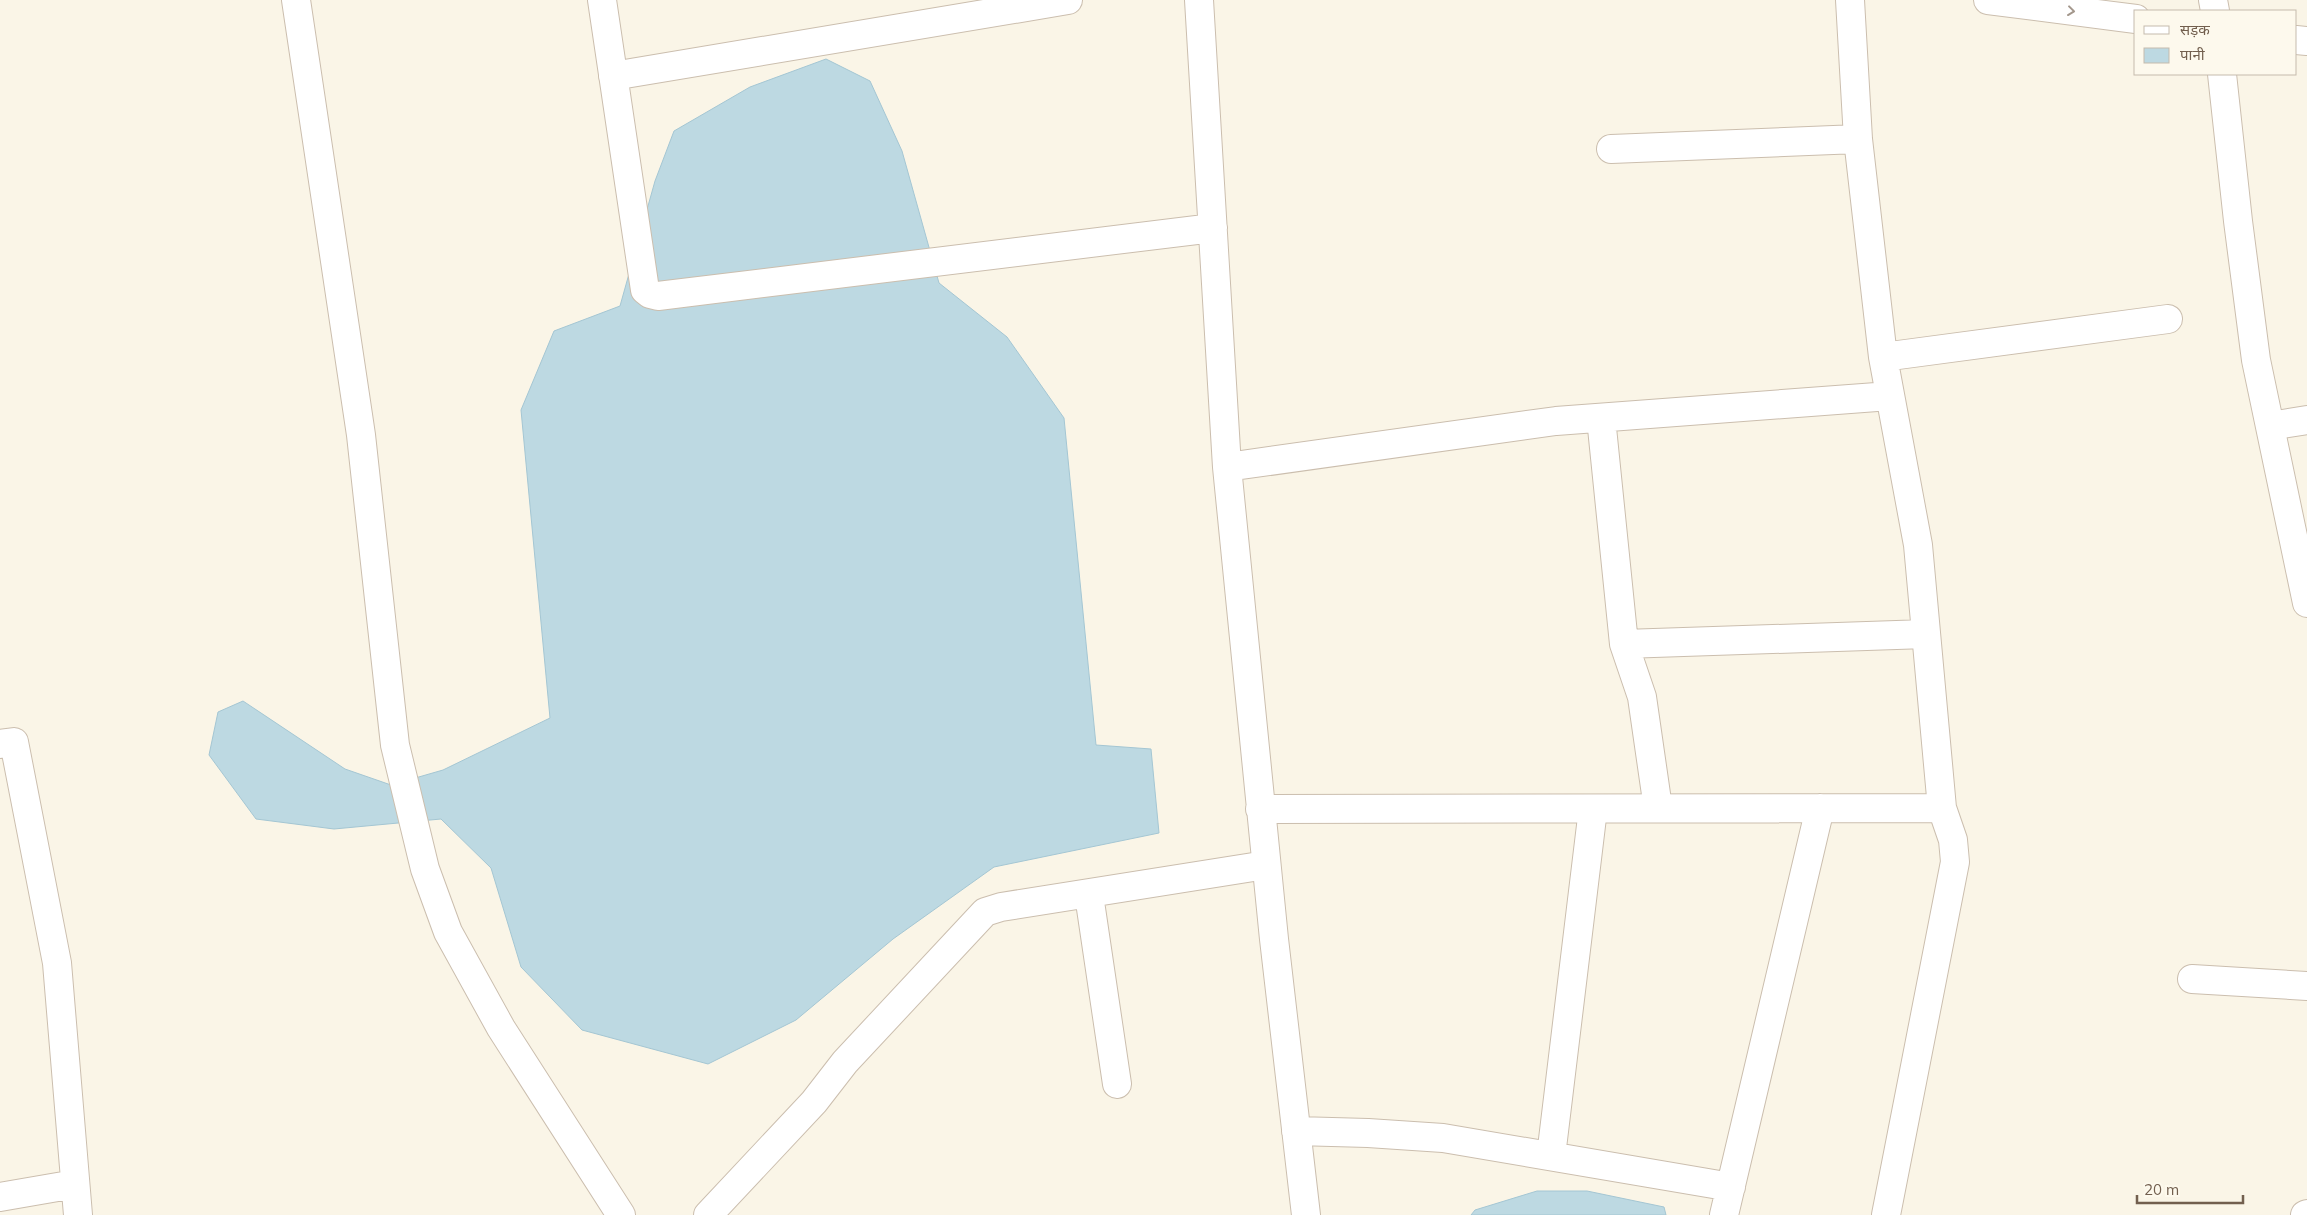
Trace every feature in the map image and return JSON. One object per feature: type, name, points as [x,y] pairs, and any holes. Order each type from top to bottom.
[{"type":"street","points":[[296,0],[361,435],[395,745],[425,868],[448,932],[501,1028],[621,1215]]},
{"type":"street","points":[[602,0],[645,290],[650,294],[658,296],[1213,228]]},
{"type":"street","points":[[614,76],[1068,0]]},
{"type":"street","points":[[1199,0],[1226,467],[1260,809],[1306,1215]]},
{"type":"street","points":[[1850,0],[1858,139],[1883,357],[1918,545],[1942,808],[1953,840],[1955,862],[1886,1215]]},
{"type":"street","points":[[1988,0],[2134,19]]},
{"type":"street","points":[[2222,75],[2254,350],[2307,603]]},
{"type":"street","points":[[1611,149],[1858,139]]},
{"type":"street","points":[[1883,357],[2168,319]]},
{"type":"street","points":[[1226,467],[1556,421],[1890,396]]},
{"type":"street","points":[[1601,418],[1624,644],[1642,697],[1658,808]]},
{"type":"street","points":[[2270,426],[2307,420]]},
{"type":"street","points":[[1624,644],[1926,634]]},
{"type":"street","points":[[0,744],[14,742],[57,963],[78,1215]]},
{"type":"street","points":[[1724,1215],[1820,808]]},
{"type":"street","points":[[1260,809],[1942,808]]},
{"type":"street","points":[[1550,1156],[1593,809]]},
{"type":"street","points":[[708,1215],[814,1102],[852,1054],[985,912],[1001,907],[1089,895],[1266,865]]},
{"type":"street","points":[[1089,895],[1118,1084]]},
{"type":"street","points":[[2192,979],[2307,986]]},
{"type":"street","points":[[1296,1131],[1443,1138],[1731,1187]]},
{"type":"street","points":[[0,1198],[75,1184]]},
{"type":"water","points":[[826,59],[870,81],[902,151],[939,283],[1007,337],[1064,418],[1096,745],[1151,749],[1159,833],[994,867],[893,939],[796,1020],[708,1064],[582,1030],[521,967],[491,868],[441,819],[334,829],[256,819],[209,755],[218,712],[243,701],[345,769],[391,785],[443,770],[550,718],[521,410],[554,331],[620,306],[655,181],[674,131],[750,87]]},
{"type":"water","points":[[1537,1191],[1587,1191],[1664,1207],[1666,1215],[1471,1215],[1475,1210]]}]
